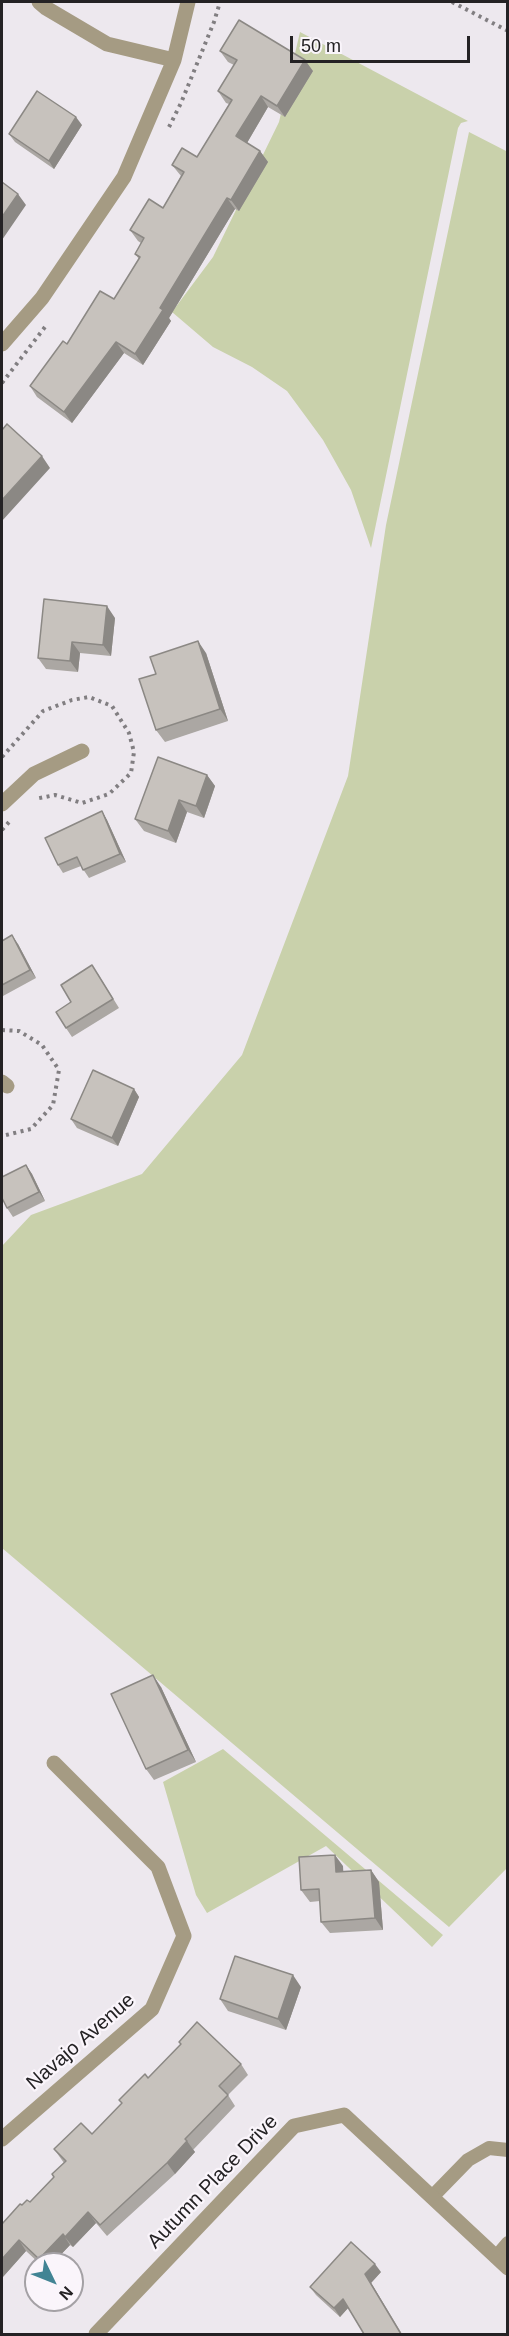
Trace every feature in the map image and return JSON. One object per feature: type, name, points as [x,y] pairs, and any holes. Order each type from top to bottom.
[{"type":"street","points":[[39,2],[107,44],[174,60]]},
{"type":"street","points":[[2,344],[42,298],[124,177],[174,60],[188,2]]},
{"type":"street","points":[[2,804],[34,774],[82,751]]},
{"type":"street","name":"Navajo Avenue","points":[[2,2139],[152,2009],[184,1936],[158,1867],[54,1763]]},
{"type":"street","name":"Autumn Place Drive","points":[[96,2334],[294,2126],[344,2115],[507,2268]]},
{"type":"lane","points":[[432,2197],[468,2160],[489,2148],[507,2150]]},
{"type":"lane","points":[[496,2257],[507,2243]]},
{"type":"path","points":[[452,2],[507,31]]},
{"type":"path","points":[[2,1030],[20,1031],[42,1045],[59,1070],[53,1105],[31,1129],[2,1136]]},
{"type":"green space","points":[[300,32],[468,121],[461,123],[458,128],[371,548],[351,490],[323,440],[287,391],[252,367],[213,347],[172,312],[213,257],[279,122]]},
{"type":"green space","points":[[469,132],[508,152],[508,1867],[449,1927],[2,1548],[2,1246],[31,1215],[142,1174],[242,1055],[348,776],[386,525]]},
{"type":"green space","points":[[223,1749],[443,1935],[432,1947],[326,1846],[207,1913],[196,1895],[163,1782]]},
{"type":"building","points":[[239,20],[305,60],[277,106],[261,96],[236,136],[260,151],[231,200],[227,198],[160,308],[163,310],[135,354],[116,342],[64,412],[30,386],[63,341],[67,344],[100,291],[114,299],[140,257],[135,254],[144,238],[130,230],[149,199],[163,208],[184,172],[172,165],[182,148],[197,157],[232,100],[218,91],[237,60],[220,51]]},
{"type":"building","points":[[37,91],[76,117],[49,161],[9,134]]},
{"type":"building","points":[[2,182],[18,194],[2,217]]},
{"type":"building","points":[[7,424],[42,456],[2,500],[2,430]]},
{"type":"building","points":[[44,599],[107,606],[103,645],[72,642],[70,661],[38,658]]},
{"type":"building","points":[[198,641],[220,709],[156,730],[139,679],[156,674],[150,657]]},
{"type":"building","points":[[158,757],[207,775],[196,806],[179,800],[168,831],[135,819]]},
{"type":"building","points":[[102,811],[120,854],[83,870],[77,857],[58,865],[45,838]]},
{"type":"building","points":[[12,935],[30,970],[2,985],[2,941]]},
{"type":"building","points":[[92,965],[113,999],[66,1028],[56,1012],[71,1002],[61,985]]},
{"type":"building","points":[[93,1070],[134,1089],[112,1138],[71,1119]]},
{"type":"building","points":[[26,1165],[39,1192],[7,1208],[2,1198],[2,1177]]},
{"type":"building","points":[[153,1675],[188,1750],[146,1769],[111,1694]]},
{"type":"building","points":[[335,1855],[336,1872],[371,1870],[375,1918],[321,1922],[319,1889],[301,1890],[299,1857]]},
{"type":"building","points":[[235,1956],[293,1975],[278,2019],[220,1999]]},
{"type":"building","points":[[197,2022],[241,2064],[219,2086],[228,2095],[185,2139],[187,2141],[167,2163],[100,2225],[88,2212],[65,2237],[63,2234],[46,2252],[32,2252],[19,2240],[2,2259],[2,2224],[20,2204],[22,2205],[27,2200],[30,2202],[54,2177],[52,2174],[66,2161],[54,2149],[81,2123],[92,2134],[122,2103],[119,2100],[145,2074],[148,2078],[181,2044],[179,2042]]},
{"type":"building","points":[[351,2242],[375,2264],[365,2274],[401,2334],[364,2334],[343,2299],[334,2308],[310,2287]]}]
